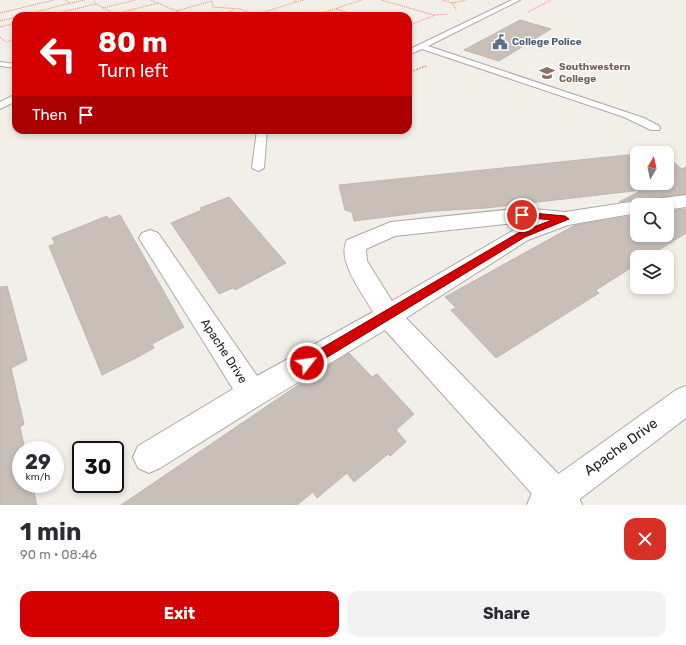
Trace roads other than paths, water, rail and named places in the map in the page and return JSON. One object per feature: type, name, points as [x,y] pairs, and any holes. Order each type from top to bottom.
[{"type":"street","points":[[674,203],[686,201]]},
{"type":"street","name":"Apache Drive","points":[[150,238],[252,394],[388,316],[522,235],[565,219],[630,208]]},
{"type":"street","points":[[388,316],[356,262],[356,244],[391,229],[522,215],[565,219]]},
{"type":"street","name":"Apache Drive","points":[[388,316],[555,502],[686,400]]},
{"type":"street","points":[[149,457],[252,394]]},
{"type":"lane","points":[[412,52],[424,47],[517,0]]},
{"type":"lane","points":[[424,47],[634,117],[655,128]]},
{"type":"lane","points":[[0,64],[12,66]]},
{"type":"lane","points":[[0,106],[12,99]]},
{"type":"lane","points":[[258,168],[262,134]]},
{"type":"place","name":"College Police","points":[[500,42]]},
{"type":"place","name":"Southwestern College","points":[[547,73]]}]
